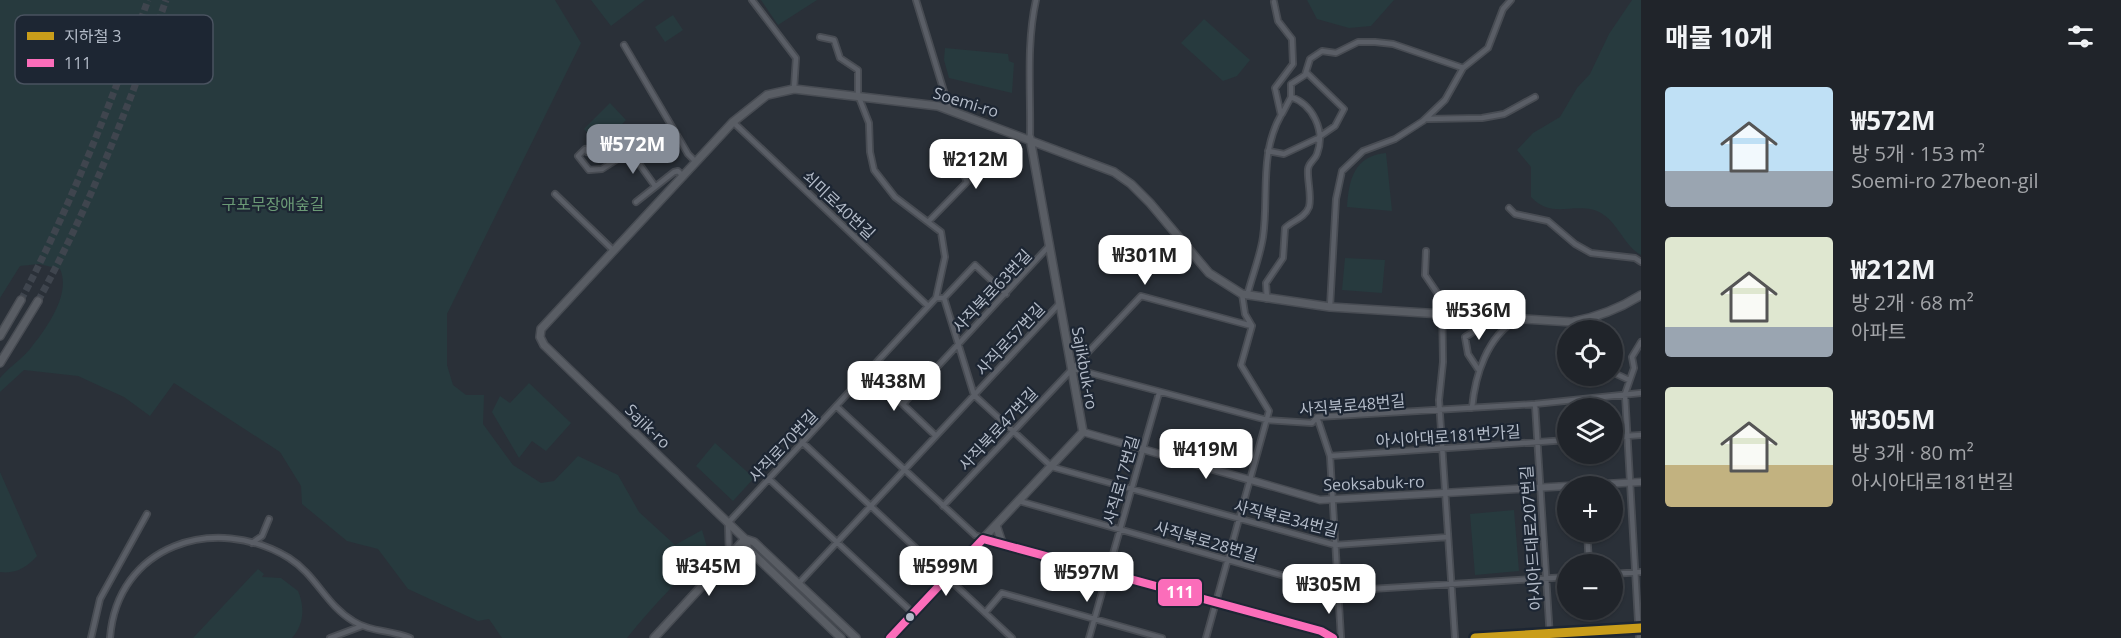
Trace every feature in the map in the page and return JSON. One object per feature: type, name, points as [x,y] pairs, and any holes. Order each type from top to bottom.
[{"type":"main road","name":"Soemi-ro","points":[[542,329],[733,122],[767,95],[794,89],[858,95],[949,108],[1114,172],[1131,183],[1209,273],[1245,295],[1267,300],[1330,307],[1572,322],[1597,318],[1641,295]]},
{"type":"main road","name":"Sajikbuk-ro","points":[[890,638],[1083,432],[1030,138]]},
{"type":"main road","points":[[0,336],[21,300]]},
{"type":"main road","points":[[0,363],[38,301]]},
{"type":"main road","name":"Sajik-ro","points":[[542,329],[540,337],[544,345],[746,539],[754,542],[856,638]]},
{"type":"main road","points":[[996,525],[1002,543]]},
{"type":"main road","points":[[983,538],[1321,631],[1333,638]]},
{"type":"main road","name":"Sajik-ro","points":[[746,539],[747,549],[842,638]]},
{"type":"main road","points":[[654,638],[746,539]]},
{"type":"main road","points":[[1475,638],[1550,636],[1640,628]]},
{"type":"main road","points":[[849,631],[864,638]]},
{"type":"street","points":[[752,0],[796,58],[794,89]]},
{"type":"street","points":[[916,0],[949,108]]},
{"type":"street","points":[[1030,138],[1029,98],[1032,50],[1030,37],[1036,0]]},
{"type":"street","points":[[1330,307],[1336,199],[1341,171],[1363,151],[1395,139],[1427,118],[1445,100],[1463,68],[1488,48],[1503,9],[1511,0]]},
{"type":"street","points":[[1274,2],[1278,21],[1292,39],[1293,64],[1275,88],[1281,116]]},
{"type":"street","points":[[820,38],[834,40],[840,58],[858,70],[860,76],[858,95],[869,123],[870,152],[874,170],[895,197],[941,232],[945,244],[943,275],[936,298],[944,298],[975,265],[1006,294]]},
{"type":"street","points":[[1206,638],[1269,411],[1241,365],[1252,326],[1245,314],[1245,295],[1263,238],[1268,152],[1272,130],[1291,97],[1291,84],[1306,72],[1310,59],[1322,51],[1336,53],[1358,42],[1393,44],[1463,68]]},
{"type":"street","points":[[624,45],[688,154],[696,162]]},
{"type":"street","points":[[1268,152],[1284,154],[1318,139],[1335,126],[1344,109],[1306,72]]},
{"type":"street","points":[[1267,300],[1266,283],[1283,258],[1285,228],[1303,216],[1309,207],[1308,165],[1317,154],[1318,139],[1315,118],[1309,107],[1300,99],[1291,97]]},
{"type":"street","points":[[1427,118],[1482,118],[1504,114],[1535,97]]},
{"type":"street","name":"쇠미로40번길","points":[[733,122],[928,306]]},
{"type":"street","points":[[590,150],[580,152],[578,156],[584,166],[596,171],[630,151],[655,186]]},
{"type":"street","points":[[928,222],[967,182],[959,163],[946,157]]},
{"type":"street","points":[[636,202],[674,172],[678,171],[683,176]]},
{"type":"street","points":[[555,194],[614,251]]},
{"type":"street","points":[[1509,208],[1515,214],[1548,221],[1585,250],[1641,261]]},
{"type":"street","name":"사직북로63번길","points":[[903,404],[1050,246]]},
{"type":"street","points":[[1426,252],[1425,275],[1440,296],[1442,315],[1443,362],[1439,379],[1439,410],[1455,638]]},
{"type":"street","name":"사직북로47번길","points":[[943,506],[1141,296],[1252,326]]},
{"type":"street","name":"사직로70번길","points":[[728,522],[936,298]]},
{"type":"street","points":[[944,298],[974,395],[1052,467]]},
{"type":"street","name":"사직로57번길","points":[[799,583],[1060,303]]},
{"type":"street","points":[[1478,369],[1468,354],[1465,337],[1495,318]]},
{"type":"street","points":[[1472,408],[1478,369],[1507,325],[1517,319]]},
{"type":"street","points":[[1639,638],[1638,572],[1625,394],[1634,368],[1632,357],[1641,342]]},
{"type":"street","name":"사직북로48번길","points":[[1071,368],[1267,420],[1312,423],[1317,417],[1535,404],[1641,393]]},
{"type":"street","points":[[868,371],[936,435]]},
{"type":"street","points":[[1623,377],[1629,380]]},
{"type":"street","name":"사직로17번길","points":[[1089,638],[1159,393]]},
{"type":"street","name":"아시아드대로207번길","points":[[1535,404],[1550,636]]},
{"type":"street","points":[[836,406],[975,535],[983,538]]},
{"type":"street","points":[[1317,417],[1330,456],[1341,638]]},
{"type":"street","name":"Seoksabuk-ro","points":[[1083,432],[1320,500],[1557,487]]},
{"type":"street","points":[[1623,436],[1641,435]]},
{"type":"street","name":"아시아대로181번가길","points":[[1330,456],[1557,441]]},
{"type":"street","points":[[802,442],[1012,638]]},
{"type":"street","name":"사직북로34번길","points":[[1052,467],[1335,545],[1448,537]]},
{"type":"street","points":[[769,478],[913,614]]},
{"type":"street","name":"Seoksabuk-ro","points":[[1623,482],[1641,482]]},
{"type":"street","name":"사직북로28번길","points":[[1019,501],[1338,591],[1557,578]]},
{"type":"street","points":[[91,638],[100,599],[147,514]]},
{"type":"street","points":[[252,543],[262,536],[269,519]]},
{"type":"street","points":[[728,522],[729,558]]},
{"type":"street","points":[[110,638],[113,619],[127,585],[142,567],[161,552],[199,539],[225,537],[277,552],[298,565],[315,581],[330,604],[362,626],[410,638]]},
{"type":"street","points":[[1623,573],[1638,572]]},
{"type":"street","points":[[986,613],[1002,594],[1095,618],[1144,635],[1162,638]]},
{"type":"street","points":[[330,638],[362,626]]},
{"type":"green space","name":"구포무장애숲길","points":[[0,0],[555,0],[581,43],[447,314],[447,365],[453,385],[466,395],[484,395],[483,424],[513,465],[541,483],[554,481],[578,456],[618,475],[639,512],[675,545],[702,530],[707,547],[627,638],[502,638],[489,619],[478,621],[408,589],[378,549],[347,541],[302,504],[301,486],[280,452],[174,383],[150,416],[124,397],[78,376],[24,370],[0,392],[0,378],[29,350],[56,309],[63,288],[60,269],[39,264],[20,266],[0,298]]},
{"type":"green space","points":[[591,0],[645,0],[611,26]]},
{"type":"green space","points":[[761,0],[817,0],[778,25]]},
{"type":"green space","points":[[1307,0],[1394,0],[1371,26],[1349,28],[1317,19]]},
{"type":"green space","points":[[1632,0],[1641,0],[1641,255],[1629,245],[1614,225],[1602,214],[1585,209],[1553,209],[1538,203],[1531,197],[1531,167],[1517,150],[1533,133],[1560,117],[1577,88],[1590,74],[1609,34]]},
{"type":"green space","points":[[673,15],[683,30],[665,42],[655,27]]},
{"type":"green space","points":[[1204,19],[1250,60],[1237,76],[1223,81],[1181,43]]},
{"type":"green space","points":[[945,48],[1008,54],[1009,61],[1014,63],[1012,93],[949,78],[944,60]]},
{"type":"green space","points":[[610,103],[626,120],[601,146],[584,129]]},
{"type":"green space","points":[[1386,153],[1392,211],[1347,207],[1349,187],[1360,164],[1375,155]]},
{"type":"green space","points":[[1345,258],[1385,260],[1382,293],[1342,290]]},
{"type":"green space","points":[[529,383],[571,423],[546,451],[532,441],[519,458],[492,412],[500,396],[510,403]]},
{"type":"green space","points":[[715,443],[754,478],[733,501],[696,466]]},
{"type":"green space","points":[[0,472],[37,556],[25,567],[11,572],[0,572]]},
{"type":"green space","points":[[1514,510],[1519,571],[1475,575],[1470,514]]},
{"type":"green space","points":[[258,569],[264,574],[262,577],[281,578],[298,591],[302,603],[302,616],[299,627],[292,638],[193,638]]},
{"type":"tunnel","points":[[143,15],[148,0]]},
{"type":"tunnel","points":[[161,15],[166,0]]},
{"type":"tunnel","points":[[21,300],[57,227],[117,84]]},
{"type":"tunnel","points":[[38,301],[75,228],[135,84]]},
{"type":"metro line","name":"3","points":[[1475,638],[1641,628]]},
{"type":"transit line","name":"111","points":[[890,638],[983,539],[1321,631],[1333,638]]},
{"type":"transit line","name":"111","points":[[1475,638],[1641,628]]}]
